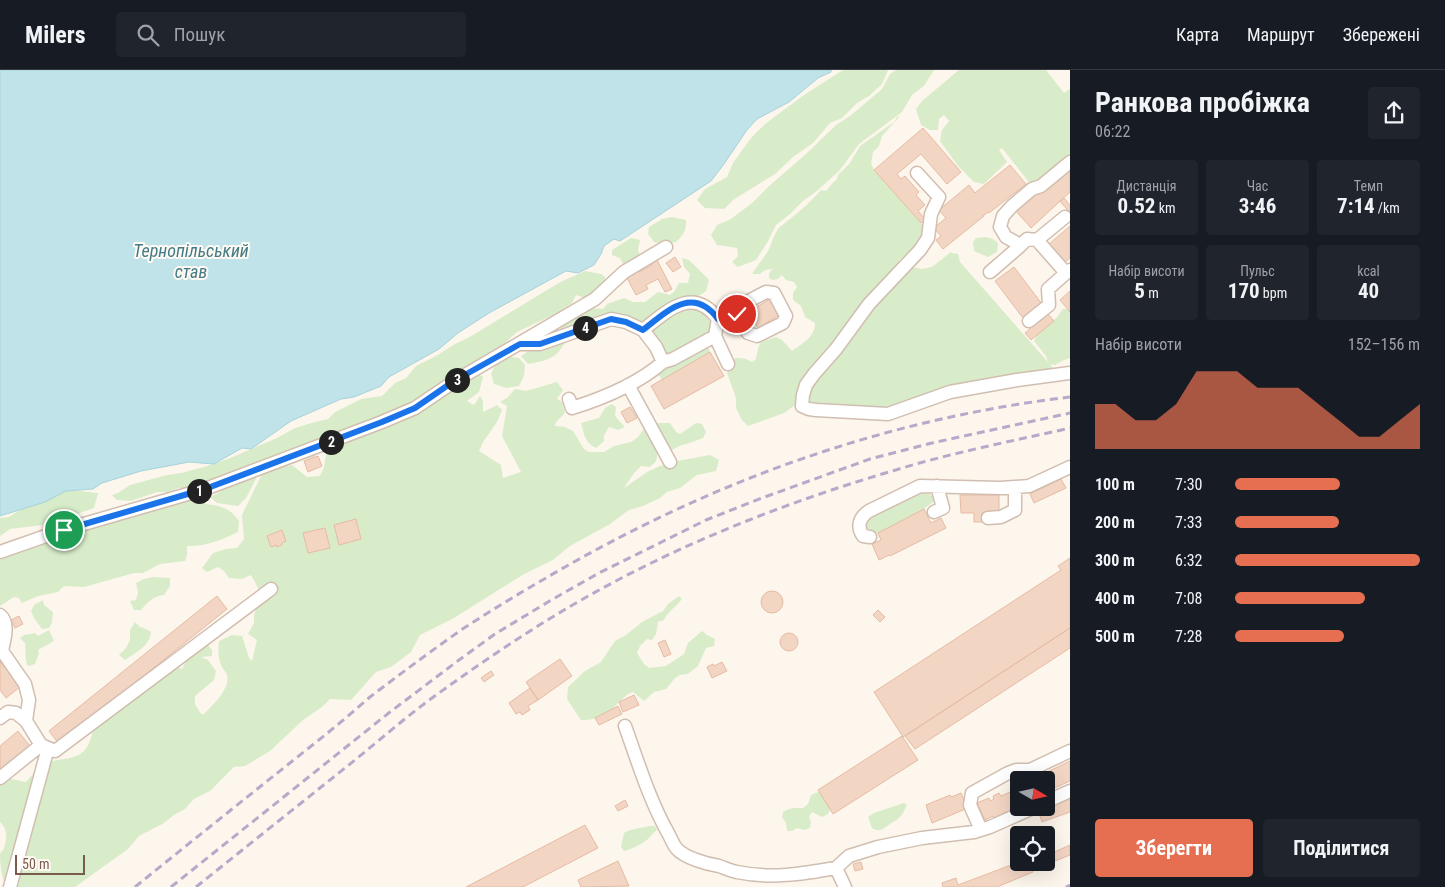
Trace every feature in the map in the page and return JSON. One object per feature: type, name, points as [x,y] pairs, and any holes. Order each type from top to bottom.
[{"type":"lane","points":[[1019,246],[1006,237],[1000,227],[1003,216],[1032,189],[1042,186],[1070,162]]},
{"type":"lane","points":[[917,173],[939,197],[931,214],[928,238],[920,250],[869,304],[836,349],[814,374],[806,385],[802,406],[816,410],[888,414],[950,392],[1070,373]]},
{"type":"lane","points":[[1037,240],[1064,217]]},
{"type":"lane","points":[[990,272],[1027,239],[1037,240],[1068,272],[1048,289],[1049,304],[1029,321]]},
{"type":"lane","points":[[0,552],[64,530],[205,489],[415,408],[454,381],[595,299],[624,272],[666,247]]},
{"type":"lane","points":[[643,330],[673,307],[688,302],[700,304],[712,311],[718,319],[715,336],[728,364]]},
{"type":"lane","points":[[718,319],[737,310]]},
{"type":"lane","points":[[520,344],[540,344],[611,319],[626,322],[643,330],[656,347],[663,362]]},
{"type":"lane","points":[[569,399],[572,408],[628,385],[654,370],[663,362],[673,359],[715,336]]},
{"type":"lane","points":[[628,385],[670,462]]},
{"type":"lane","points":[[870,536],[863,536],[860,531],[862,516],[920,486],[1000,488],[1029,486],[1070,468]]},
{"type":"lane","points":[[934,512],[943,508],[937,486]]},
{"type":"lane","points":[[988,518],[1001,517],[1015,510],[1015,487]]},
{"type":"lane","points":[[0,718],[8,712],[16,713],[26,721],[45,747],[55,751],[271,588]]},
{"type":"lane","points":[[0,616],[4,619],[6,627],[2,651],[25,684],[29,700],[26,721]]},
{"type":"lane","points":[[625,726],[652,798],[677,850],[697,860],[735,872],[759,876],[795,875],[836,868],[849,856],[878,847],[922,838],[974,832],[1014,816]]},
{"type":"lane","points":[[0,778],[45,747]]},
{"type":"lane","points":[[10,887],[45,747]]},
{"type":"lane","points":[[981,830],[970,805],[972,793],[1008,773],[1016,770],[1030,770],[1070,751]]},
{"type":"lane","points":[[1055,798],[1070,791]]},
{"type":"lane","points":[[836,868],[845,887]]},
{"type":"green space","points":[[843,70],[888,70],[882,84],[869,96],[857,103],[842,118],[830,123],[813,143],[793,157],[775,174],[733,200],[724,209],[705,208],[697,200],[705,189],[727,177],[733,163],[751,138],[765,124],[804,95]]},
{"type":"green space","points":[[896,70],[934,70],[924,86],[912,95],[902,112],[859,144],[840,170],[776,225],[756,260],[738,267],[732,262],[738,256],[737,248],[717,245],[711,235],[717,225],[731,219],[752,203],[836,125],[850,116],[882,89],[890,74]]},
{"type":"green space","points":[[959,70],[1046,70],[1064,93],[1070,89],[1070,156],[1032,186],[1002,148],[999,150],[1007,162],[984,184],[974,182],[958,166],[940,141],[942,130],[949,121],[944,115],[939,119],[938,130],[930,130],[921,125],[916,109],[922,101]]},
{"type":"green space","points":[[900,116],[882,136],[879,146],[873,152],[871,163],[874,170],[925,228],[921,240],[899,260],[899,264],[795,405],[784,413],[748,426],[742,420],[736,408],[736,398],[727,373],[732,362],[735,358],[744,358],[752,362],[756,359],[760,344],[776,337],[782,340],[792,351],[811,336],[815,323],[805,317],[801,306],[793,300],[793,293],[797,287],[794,282],[786,280],[782,275],[778,279],[772,280],[769,278],[769,273],[773,269],[765,270],[760,274],[752,274],[768,251],[778,229],[821,190],[826,191],[850,163],[860,146]]},
{"type":"green space","points":[[672,217],[686,220],[683,235],[676,242],[665,244],[654,242],[648,234],[649,227],[662,219]]},
{"type":"green space","points":[[986,237],[998,243],[997,252],[988,257],[974,251],[973,242],[976,238]]},
{"type":"green space","points":[[631,238],[640,240],[638,250],[642,259],[625,268],[620,258],[612,255],[612,250]]},
{"type":"green space","points":[[951,252],[958,254],[960,262],[1048,362],[1046,356],[1034,341],[1040,331],[1056,318],[1063,309],[1070,309],[1070,358],[1055,365],[1050,364],[1055,370],[902,404],[876,408],[814,405],[809,399],[809,390],[864,315],[911,267],[922,269],[932,267]]},
{"type":"green space","points":[[682,258],[689,260],[709,280],[706,291],[684,306],[693,305],[714,319],[712,332],[666,356],[621,319],[562,336],[559,329],[592,308],[603,309],[607,304],[624,298],[633,302],[645,302],[658,292],[670,295],[679,283],[688,283],[690,274],[684,267]]},
{"type":"green space","points":[[585,271],[601,274],[605,277],[605,286],[587,299],[576,295],[572,303],[557,313],[517,332],[503,345],[471,364],[433,397],[320,444],[314,457],[260,471],[246,498],[238,506],[217,503],[210,497],[220,492],[229,484],[200,488],[178,488],[168,492],[157,492],[131,501],[117,500],[112,495],[130,485],[204,467],[228,459],[277,438],[295,428],[328,419],[335,412],[361,399],[382,396],[395,383],[406,378],[416,366],[468,338],[557,284]]},
{"type":"green space","points":[[565,342],[554,356],[545,360],[528,364],[521,356],[527,352]]},
{"type":"green space","points":[[708,346],[710,352],[662,380],[656,371]]},
{"type":"green space","points":[[511,357],[519,358],[525,365],[524,376],[519,386],[506,388],[494,384],[491,374],[496,363]]},
{"type":"green space","points":[[474,371],[483,377],[479,392],[467,401],[474,405],[480,396],[483,401],[483,412],[497,405],[502,410],[497,422],[479,451],[501,465],[503,478],[521,472],[502,436],[507,406],[500,402],[507,398],[515,389],[526,391],[557,382],[563,390],[557,399],[562,402],[565,413],[556,422],[555,426],[565,427],[573,431],[584,449],[589,452],[604,452],[614,446],[631,442],[638,437],[648,423],[670,423],[676,432],[680,434],[696,423],[702,424],[706,432],[703,438],[669,451],[658,452],[656,461],[650,467],[641,466],[624,488],[647,472],[677,461],[710,455],[719,460],[716,471],[697,475],[680,488],[667,492],[660,498],[643,506],[629,510],[610,524],[570,546],[553,560],[524,574],[454,618],[420,635],[411,652],[391,667],[376,672],[351,700],[330,699],[303,720],[270,751],[245,766],[234,767],[210,791],[194,799],[185,809],[164,823],[139,836],[128,849],[75,887],[6,887],[0,859],[4,848],[6,831],[0,822],[0,783],[11,779],[26,782],[46,763],[80,754],[88,745],[95,721],[125,702],[134,701],[138,694],[171,665],[182,669],[192,653],[203,646],[208,645],[212,650],[212,656],[201,657],[208,660],[216,671],[214,680],[195,696],[195,704],[201,714],[204,714],[216,702],[226,685],[227,675],[219,656],[219,641],[232,635],[242,636],[249,658],[252,661],[257,640],[248,634],[254,623],[260,593],[255,582],[251,575],[242,579],[229,578],[218,567],[207,572],[202,568],[213,553],[237,548],[244,539],[242,515],[266,468],[275,469],[292,465],[307,477],[320,476],[324,467],[327,448],[389,424],[399,423],[412,416]]},
{"type":"green space","points":[[612,404],[616,407],[615,416],[625,427],[618,430],[609,427],[604,435],[604,441],[596,448],[587,441],[581,423],[599,418],[605,408]]},
{"type":"green space","points":[[62,489],[98,493],[94,508],[74,515],[56,511],[56,516],[42,525],[10,529],[0,536],[0,518],[9,517]]},
{"type":"green space","points":[[920,493],[929,494],[933,497],[933,502],[924,509],[878,533],[865,532],[863,523],[872,514]]},
{"type":"green space","points":[[199,495],[206,504],[229,510],[239,521],[238,532],[213,542],[187,546],[185,561],[160,564],[143,573],[134,573],[84,587],[64,586],[58,592],[38,596],[22,603],[19,598],[14,597],[0,606],[0,558],[19,552],[25,544]]},
{"type":"green space","points":[[153,577],[170,578],[170,586],[164,595],[154,598],[141,610],[134,610],[130,601],[136,600],[138,592],[136,583]]},
{"type":"green space","points":[[679,596],[682,599],[664,620],[658,622],[656,634],[652,640],[647,639],[640,646],[637,653],[644,664],[649,668],[666,666],[684,654],[688,643],[702,631],[715,639],[714,646],[706,648],[698,666],[688,674],[675,678],[666,689],[654,692],[644,701],[633,692],[626,695],[605,714],[596,718],[581,720],[567,699],[568,687],[585,671],[601,662],[615,641],[642,622],[663,611],[668,604]]},
{"type":"green space","points":[[43,600],[44,605],[53,612],[52,623],[49,628],[42,629],[31,611],[34,605]]},
{"type":"green space","points":[[135,622],[140,627],[151,632],[150,637],[141,649],[125,660],[119,655],[126,648],[130,640],[130,630]]},
{"type":"green space","points":[[49,630],[54,641],[38,650],[39,653],[35,664],[28,666],[25,643],[20,638],[24,635],[35,633],[38,636]]},
{"type":"green space","points":[[818,792],[825,795],[831,807],[828,814],[822,817],[812,812],[809,817],[811,822],[810,828],[804,830],[797,828],[787,831],[786,823],[782,817],[783,812],[795,808],[803,808],[808,804],[811,795]]},
{"type":"green space","points":[[904,803],[907,805],[901,816],[882,829],[872,828],[868,817],[874,813]]},
{"type":"green space","points":[[655,826],[657,830],[648,839],[624,851],[621,847],[624,833]]},
{"type":"water","name":"Тернопільський став","points":[[0,70],[831,70],[831,72],[818,78],[789,102],[757,119],[711,181],[620,241],[614,239],[604,246],[594,265],[578,273],[566,271],[489,313],[458,333],[439,349],[389,377],[381,386],[354,397],[341,399],[291,421],[251,449],[242,448],[214,464],[189,462],[141,471],[102,483],[93,489],[66,491],[45,502],[0,516]]},
{"type":"building","points":[[923,128],[961,172],[947,184],[921,154],[897,174],[901,179],[905,176],[919,192],[916,195],[925,205],[918,211],[925,219],[921,223],[874,170]]},
{"type":"building","points":[[1010,165],[1026,184],[943,249],[936,240],[941,236],[934,228],[946,218],[939,210],[969,185],[975,193]]},
{"type":"building","points":[[1070,168],[1070,192],[1031,228],[1015,210],[1038,190],[1041,193]]},
{"type":"building","points":[[1064,198],[1070,205],[1070,213],[1060,201]]},
{"type":"building","points":[[1070,226],[1070,258],[1064,263],[1048,245]]},
{"type":"building","points":[[675,257],[681,267],[673,272],[666,263]]},
{"type":"building","points":[[657,260],[672,289],[665,292],[658,279],[646,285],[648,289],[636,295],[626,276],[638,270],[639,272]]},
{"type":"building","points":[[1014,267],[1042,304],[1023,318],[995,281]]},
{"type":"building","points":[[1070,291],[1070,312],[1060,300]]},
{"type":"building","points":[[770,299],[779,315],[758,328],[748,312]]},
{"type":"building","points":[[1048,314],[1054,321],[1031,340],[1025,333]]},
{"type":"building","points":[[710,352],[724,376],[664,409],[651,386]]},
{"type":"building","points":[[630,407],[637,418],[627,423],[621,412]]},
{"type":"building","points":[[318,456],[322,466],[308,472],[304,461]]},
{"type":"building","points":[[1061,479],[1066,488],[1034,503],[1030,494]]},
{"type":"building","points":[[960,495],[999,495],[999,513],[982,513],[982,522],[974,522],[974,513],[961,513]]},
{"type":"building","points":[[924,509],[931,523],[941,518],[946,528],[879,560],[872,544],[881,540],[878,533]]},
{"type":"building","points":[[356,519],[361,539],[339,545],[334,525]]},
{"type":"building","points":[[325,528],[330,548],[308,553],[303,533]]},
{"type":"building","points":[[282,530],[286,541],[277,547],[277,545],[271,547],[267,536]]},
{"type":"building","points":[[1070,558],[1070,628],[903,737],[874,692],[1061,570],[1058,566]]},
{"type":"building","points":[[772,591],[780,594],[783,602],[780,610],[772,613],[764,610],[761,602],[764,594]]},
{"type":"building","points":[[217,596],[227,609],[59,744],[49,731]]},
{"type":"building","points":[[878,610],[885,617],[880,622],[873,615]]},
{"type":"building","points":[[19,616],[23,624],[15,628],[11,620]]},
{"type":"building","points":[[1070,628],[1070,648],[915,749],[905,736]]},
{"type":"building","points":[[785,633],[793,633],[798,638],[796,649],[785,651],[780,646],[780,638]]},
{"type":"building","points":[[665,640],[671,654],[664,657],[658,643]]},
{"type":"building","points":[[560,659],[572,676],[538,700],[526,682]]},
{"type":"building","points":[[0,661],[5,668],[9,666],[13,672],[10,674],[20,687],[6,698],[0,690]]},
{"type":"building","points":[[722,662],[727,671],[712,678],[707,667]]},
{"type":"building","points":[[491,671],[494,675],[484,682],[481,678]]},
{"type":"building","points":[[530,688],[538,700],[528,706],[530,710],[522,715],[520,712],[516,714],[509,703]]},
{"type":"building","points":[[634,695],[639,705],[623,712],[619,702]]},
{"type":"building","points":[[618,706],[622,714],[599,725],[595,718]]},
{"type":"building","points":[[18,731],[30,746],[0,770],[0,746]]},
{"type":"building","points":[[902,736],[918,760],[833,814],[818,790]]},
{"type":"building","points":[[1070,761],[1070,781],[1055,788],[1055,771],[1049,771]]},
{"type":"building","points":[[1010,792],[1010,810],[985,820],[977,803],[989,798],[990,801],[994,799],[993,796],[999,793],[1001,796]]},
{"type":"building","points":[[961,793],[968,808],[932,823],[926,805],[950,795],[951,797]]},
{"type":"building","points":[[1070,799],[1070,812],[1042,822],[1040,816],[1055,816],[1055,805]]},
{"type":"building","points":[[625,800],[628,806],[618,811],[615,806]]},
{"type":"building","points":[[585,825],[598,848],[523,887],[466,887]]},
{"type":"building","points":[[1070,845],[1070,855],[1055,861],[1055,852]]},
{"type":"building","points":[[618,861],[629,886],[581,887],[578,880]]},
{"type":"building","points":[[861,862],[863,869],[855,871],[853,864]]},
{"type":"building","points":[[1010,865],[1010,871],[1033,872],[997,887],[943,887],[942,883],[956,878],[958,885]]},
{"type":"railway","points":[[135,887],[370,697],[461,630],[558,571],[618,538],[742,481],[869,437],[1002,407],[1070,397]]},
{"type":"railway","points":[[171,887],[390,712],[459,660],[495,634],[599,573],[706,520],[870,459],[932,443],[1070,413]]},
{"type":"railway","points":[[196,887],[432,698],[536,627],[636,570],[746,521],[822,493],[941,457],[1070,428]]},
{"type":"railway","points":[[1066,887],[1070,885]]},
{"type":"route","points":[[64,530],[205,489],[382,422],[415,408],[454,381],[520,344],[540,344],[611,319],[626,322],[643,330],[673,307],[688,302],[700,304],[712,311],[718,319],[731,311],[737,314]]}]
